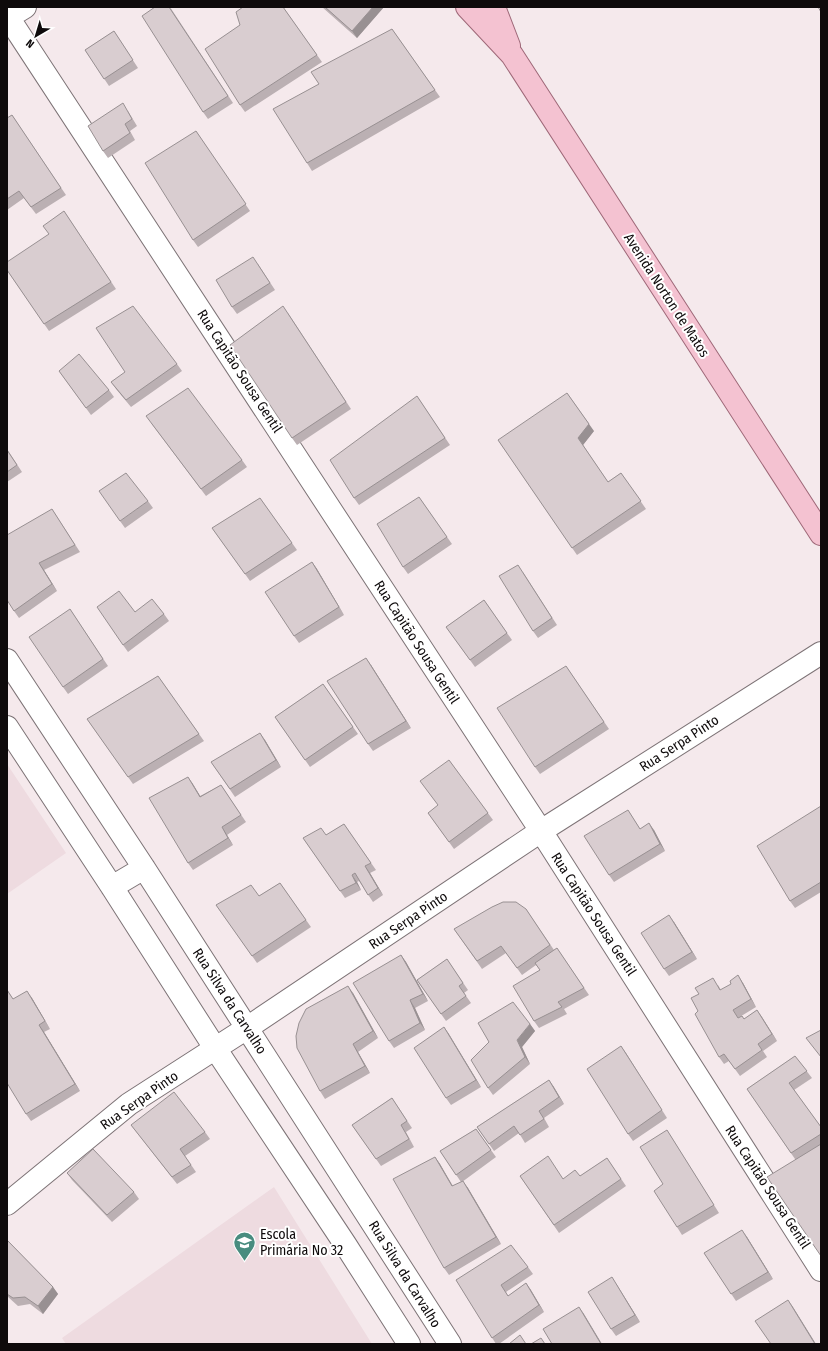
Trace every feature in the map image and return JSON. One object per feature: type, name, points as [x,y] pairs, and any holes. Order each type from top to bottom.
[{"type":"main road","name":"Avenida Norton de Matos","points":[[467,7],[512,55],[821,534]]},
{"type":"main road","name":"Avenida Norton de Matos","points":[[494,7],[512,55]]},
{"type":"street","name":"Rua Capitão Sousa Gentil","points":[[13,14],[541,831],[821,1270]]},
{"type":"street","name":"Rua Serpa Pinto","points":[[7,1204],[129,1104],[247,1028],[541,831],[821,653]]},
{"type":"street","name":"Rua Silva da Carvalho","points":[[7,660],[144,868],[450,1344]]},
{"type":"street","points":[[7,727],[409,1344]]},
{"type":"street","points":[[112,887],[144,868]]},
{"type":"street","points":[[345,1244],[374,1224]]},
{"type":"shaded area","points":[[7,764],[66,853],[7,894]]},
{"type":"shaded area","name":"Escola Primária No 32","points":[[274,1187],[372,1344],[66,1344],[62,1338]]},
{"type":"building","points":[[155,7],[169,7],[228,96],[203,112],[142,16]]},
{"type":"building","points":[[243,7],[283,7],[317,55],[240,105],[205,49],[240,25],[236,12]]},
{"type":"building","points":[[325,7],[373,7],[352,31]]},
{"type":"building","points":[[392,29],[435,90],[307,163],[273,109],[319,84],[311,72]]},
{"type":"building","points":[[114,31],[133,60],[104,79],[85,50]]},
{"type":"building","points":[[123,103],[132,119],[125,124],[130,133],[103,151],[88,126]]},
{"type":"building","points":[[12,115],[61,188],[31,207],[19,191],[7,199],[7,118]]},
{"type":"building","points":[[196,131],[246,204],[193,240],[145,163]]},
{"type":"building","points":[[64,211],[111,282],[44,324],[7,270],[7,262],[49,234],[43,226]]},
{"type":"building","points":[[253,257],[270,283],[232,307],[216,280]]},
{"type":"building","points":[[133,306],[177,364],[126,400],[111,382],[125,372],[96,328]]},
{"type":"building","points":[[283,306],[346,402],[292,438],[230,345]]},
{"type":"building","points":[[79,354],[109,390],[86,408],[59,371]]},
{"type":"building","points":[[188,388],[242,460],[201,489],[146,416]]},
{"type":"building","points":[[567,393],[589,424],[578,438],[608,482],[621,473],[641,501],[572,548],[498,440]]},
{"type":"building","points":[[417,396],[445,438],[354,498],[330,460]]},
{"type":"building","points":[[7,450],[17,465],[7,472]]},
{"type":"building","points":[[126,473],[148,501],[120,521],[99,491]]},
{"type":"building","points":[[419,497],[447,537],[403,567],[377,524]]},
{"type":"building","points":[[260,498],[292,543],[245,574],[212,528]]},
{"type":"building","points":[[52,509],[75,545],[39,563],[52,584],[14,611],[7,600],[7,535]]},
{"type":"building","points":[[312,562],[339,607],[294,636],[265,592]]},
{"type":"building","points":[[518,565],[552,618],[533,631],[499,576]]},
{"type":"building","points":[[119,591],[135,612],[152,599],[164,614],[123,645],[97,607]]},
{"type":"building","points":[[484,600],[507,633],[470,660],[446,627]]},
{"type":"building","points":[[70,609],[103,659],[63,687],[29,637]]},
{"type":"building","points":[[366,658],[406,721],[368,744],[327,681]]},
{"type":"building","points":[[566,666],[604,722],[535,767],[497,708]]},
{"type":"building","points":[[158,676],[199,734],[128,777],[87,719]]},
{"type":"building","points":[[323,684],[353,727],[305,760],[275,717]]},
{"type":"building","points":[[260,733],[276,760],[230,789],[211,762]]},
{"type":"building","points":[[449,760],[488,813],[449,842],[428,813],[438,805],[420,781]]},
{"type":"building","points":[[188,777],[200,797],[221,785],[241,815],[222,827],[228,838],[188,863],[149,798]]},
{"type":"building","points":[[821,806],[821,882],[790,901],[757,846]]},
{"type":"building","points":[[628,810],[640,829],[649,823],[660,844],[609,875],[584,836]]},
{"type":"building","points":[[344,824],[371,863],[365,866],[378,888],[368,895],[355,873],[352,875],[356,883],[340,891],[303,838],[321,828],[326,835]]},
{"type":"building","points":[[280,883],[306,920],[252,956],[216,905],[251,885],[259,896]]},
{"type":"building","points":[[503,902],[516,902],[526,909],[550,945],[517,968],[501,946],[477,961],[454,929]]},
{"type":"building","points":[[669,915],[692,952],[664,969],[641,933]]},
{"type":"building","points":[[557,948],[584,988],[558,1002],[562,1007],[534,1021],[513,986],[540,970],[535,963]]},
{"type":"building","points":[[401,955],[423,994],[410,1000],[420,1023],[389,1041],[353,983]]},
{"type":"building","points":[[447,959],[463,983],[459,986],[466,996],[441,1014],[417,980]]},
{"type":"building","points":[[738,975],[751,999],[733,1010],[738,1018],[742,1016],[744,1019],[757,1010],[772,1034],[758,1044],[762,1050],[735,1069],[724,1054],[719,1057],[695,1014],[698,1011],[691,998],[699,994],[695,988],[713,978],[720,990],[731,984],[730,981]]},
{"type":"building","points":[[348,986],[373,1031],[353,1044],[365,1066],[320,1091],[297,1048],[296,1036],[299,1023],[306,1009]]},
{"type":"building","points":[[7,990],[13,999],[27,991],[45,1021],[39,1025],[75,1084],[26,1114],[7,1083]]},
{"type":"building","points":[[513,1002],[530,1024],[517,1040],[525,1057],[488,1088],[471,1060],[489,1042],[478,1023]]},
{"type":"building","points":[[444,1027],[476,1080],[446,1098],[414,1048]]},
{"type":"building","points":[[821,1030],[821,1057],[806,1038]]},
{"type":"building","points":[[621,1046],[662,1110],[628,1134],[587,1069]]},
{"type":"building","points":[[795,1056],[807,1071],[789,1083],[821,1127],[821,1134],[791,1153],[747,1089]]},
{"type":"building","points":[[549,1080],[559,1097],[539,1111],[544,1119],[520,1135],[514,1126],[489,1144],[477,1127]]},
{"type":"building","points":[[174,1092],[205,1132],[180,1149],[191,1165],[172,1177],[131,1125]]},
{"type":"building","points":[[392,1098],[407,1121],[401,1125],[409,1139],[376,1159],[352,1125]]},
{"type":"building","points":[[476,1129],[491,1150],[456,1175],[440,1151]]},
{"type":"building","points":[[667,1130],[714,1205],[677,1227],[654,1191],[663,1184],[640,1147]]},
{"type":"building","points":[[821,1144],[821,1256],[767,1177]]},
{"type":"building","points":[[93,1149],[134,1192],[107,1215],[67,1173]]},
{"type":"building","points":[[548,1156],[563,1179],[575,1170],[580,1176],[607,1158],[621,1179],[554,1225],[520,1176]]},
{"type":"building","points":[[435,1157],[452,1186],[463,1181],[496,1237],[444,1268],[393,1179]]},
{"type":"building","points":[[742,1230],[768,1272],[731,1294],[704,1253]]},
{"type":"building","points":[[7,1240],[53,1287],[38,1306],[25,1297],[13,1298],[7,1294]]},
{"type":"building","points":[[511,1245],[528,1267],[501,1285],[508,1296],[526,1283],[539,1305],[492,1338],[456,1280]]},
{"type":"building","points":[[612,1277],[635,1315],[611,1329],[588,1292]]},
{"type":"building","points":[[788,1300],[815,1344],[771,1344],[755,1321]]},
{"type":"building","points":[[579,1307],[601,1344],[552,1344],[543,1329]]},
{"type":"building","points":[[520,1335],[526,1344],[509,1344]]},
{"type":"building","points":[[541,1338],[545,1344],[531,1344]]},
{"type":"place","name":"Escola Primária No 32","points":[[244,1262]]}]
